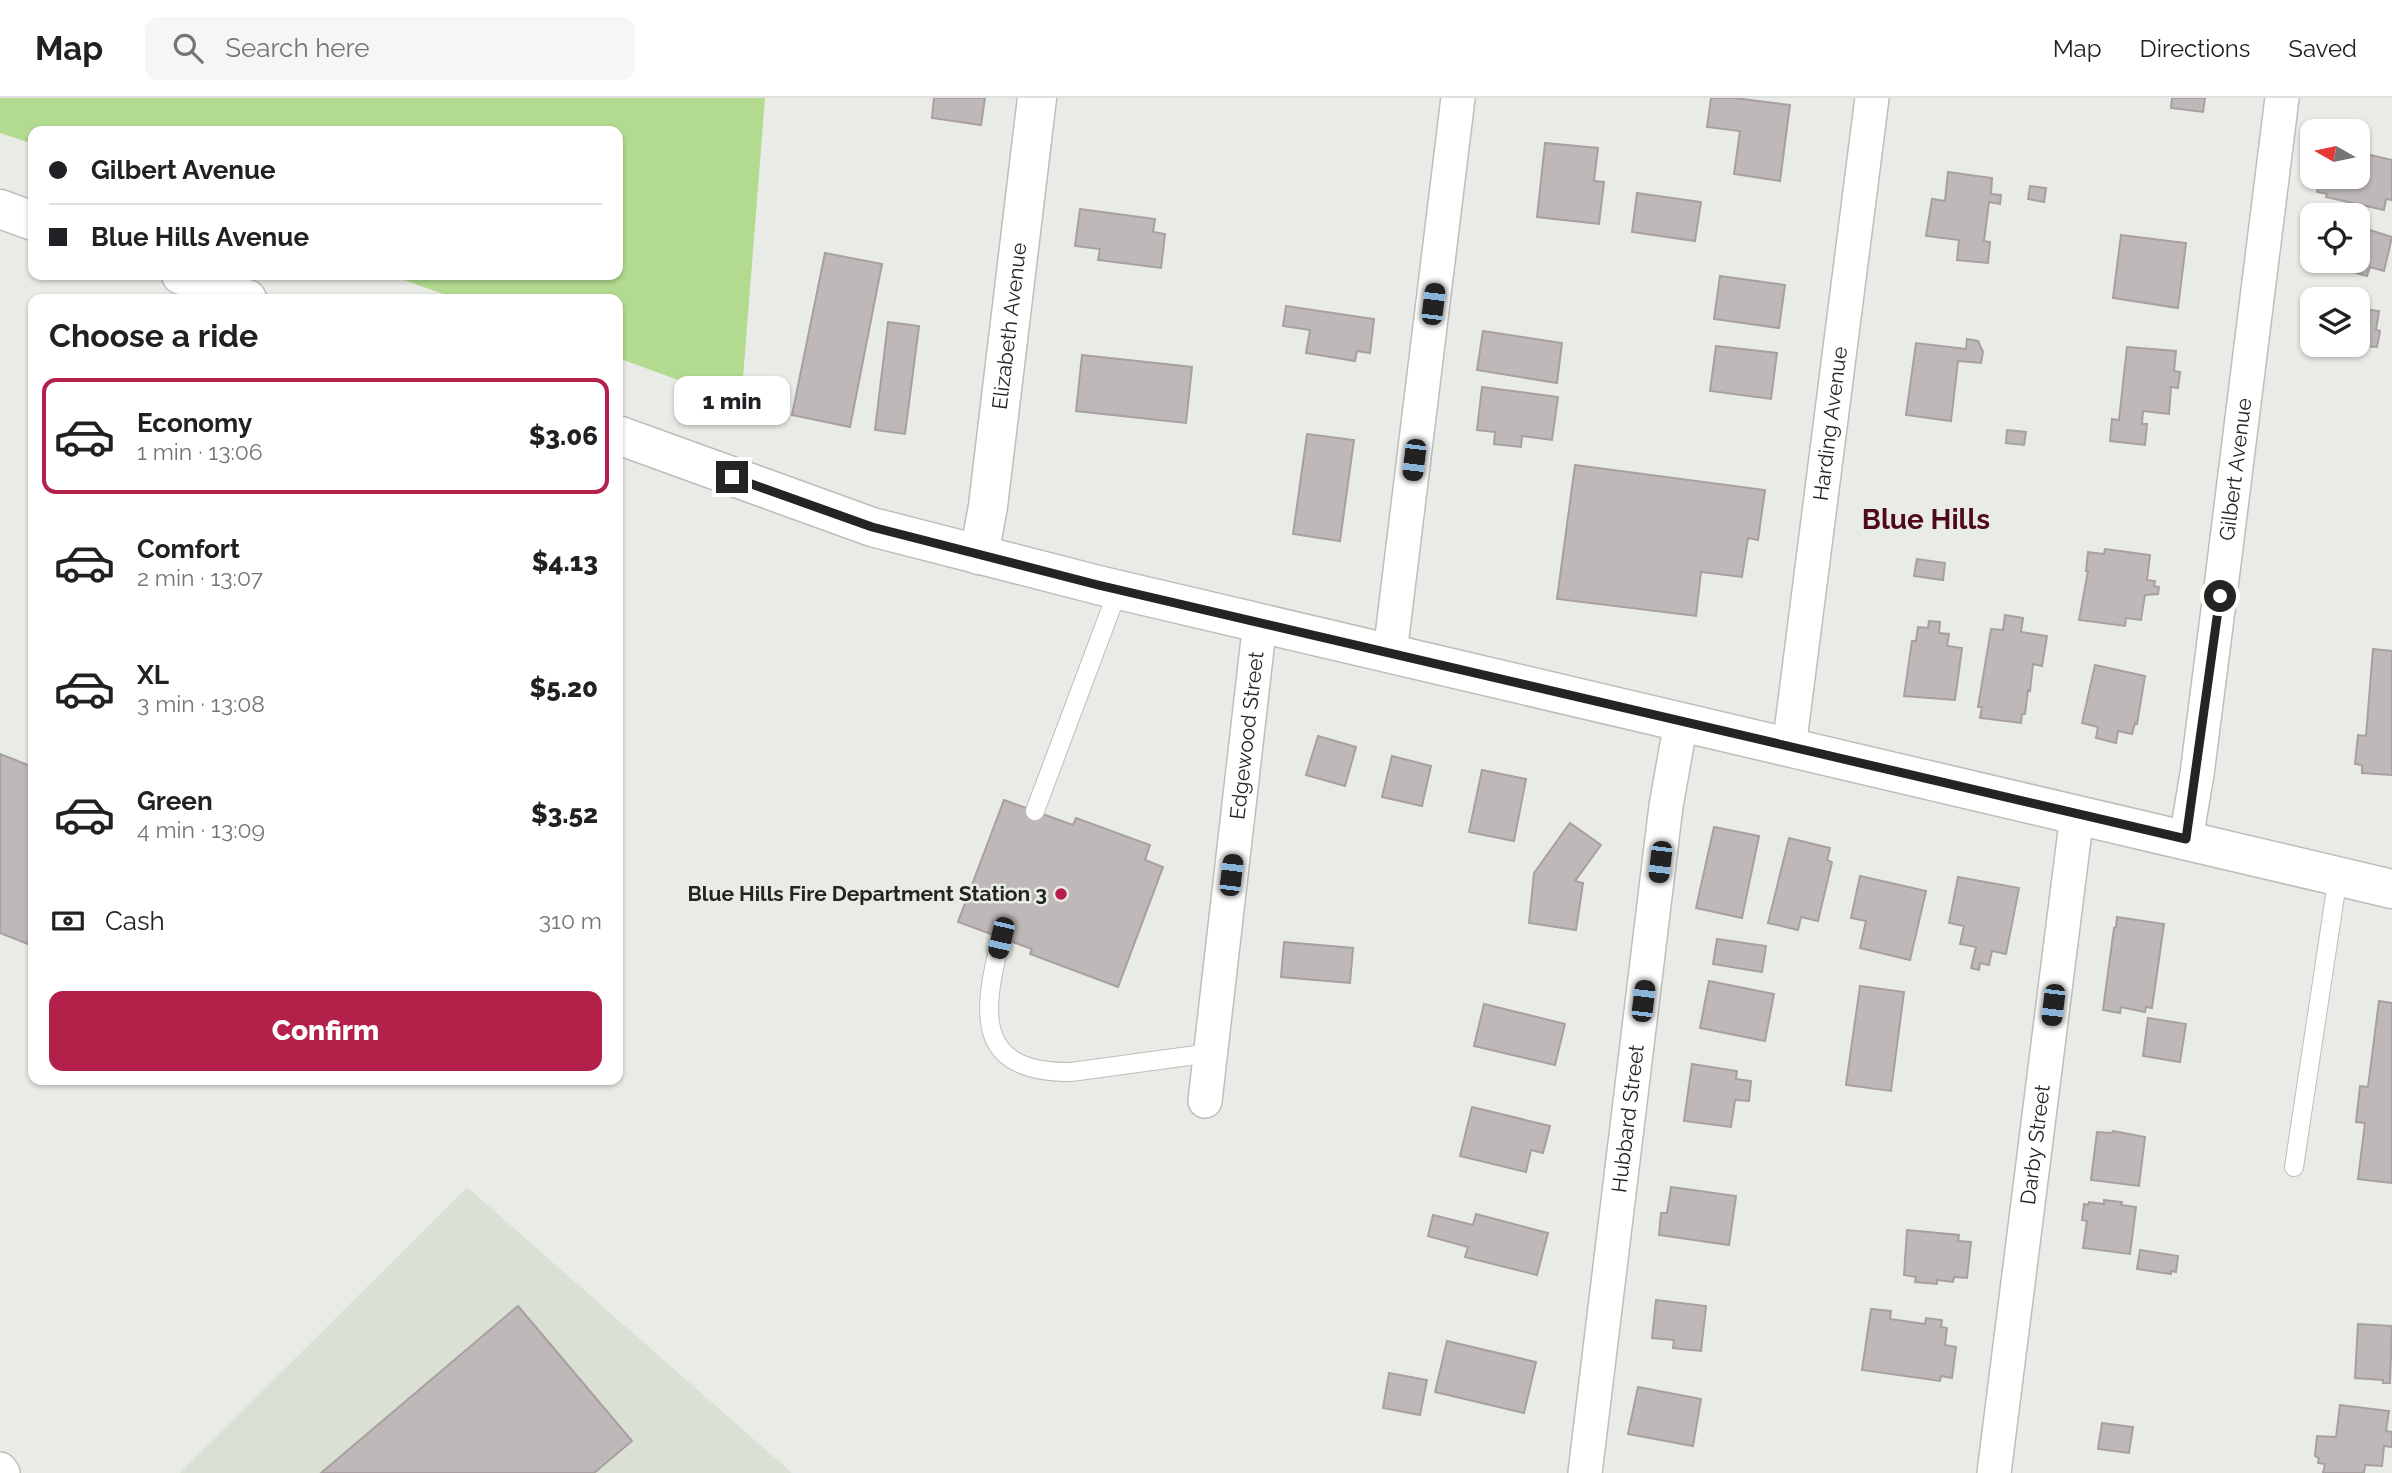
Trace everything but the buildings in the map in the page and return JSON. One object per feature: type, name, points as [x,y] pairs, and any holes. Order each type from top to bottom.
[{"type":"main road","name":"Elizabeth Avenue","points":[[979,555],[988,506],[1037,98]]},
{"type":"main road","points":[[0,209],[28,219]]},
{"type":"main road","points":[[195,280],[233,294]]},
{"type":"main road","points":[[623,437],[872,527],[979,555],[1789,748],[2186,839],[2392,890]]},
{"type":"street","points":[[1390,653],[1458,98]]},
{"type":"street","name":"Harding Avenue","points":[[1789,748],[1872,98]]},
{"type":"street","name":"Gilbert Avenue","points":[[2186,839],[2213,652],[2282,98]]},
{"type":"street","name":"Edgewood Street","points":[[1205,1101],[1261,622]]},
{"type":"street","name":"Hubbard Street","points":[[1585,1473],[1666,806],[1681,722]]},
{"type":"street","name":"Darby Street","points":[[1994,1473],[2077,815]]},
{"type":"street","points":[[0,1469],[3,1473]]},
{"type":"lane","points":[[1035,811],[1118,590]]},
{"type":"lane","points":[[2294,1167],[2338,876]]},
{"type":"lane","points":[[1001,938],[990,983],[990,1026],[996,1043],[1004,1054],[1018,1064],[1051,1072],[1071,1072],[1211,1053]]},
{"type":"shaded area","points":[[467,1187],[792,1473],[180,1473]]},
{"type":"green space","points":[[0,98],[765,98],[741,403],[623,360],[623,294],[443,294],[404,280],[623,280],[623,126],[28,126],[28,142],[0,133]]},
{"type":"place","name":"Blue Hills Fire Department Station 3","points":[[1061,894]]},
{"type":"district","name":"Blue Hills","points":[[1926,519]]},
{"type":"route","points":[[732,477],[872,527],[1098,585],[2186,839],[2220,596]]}]
